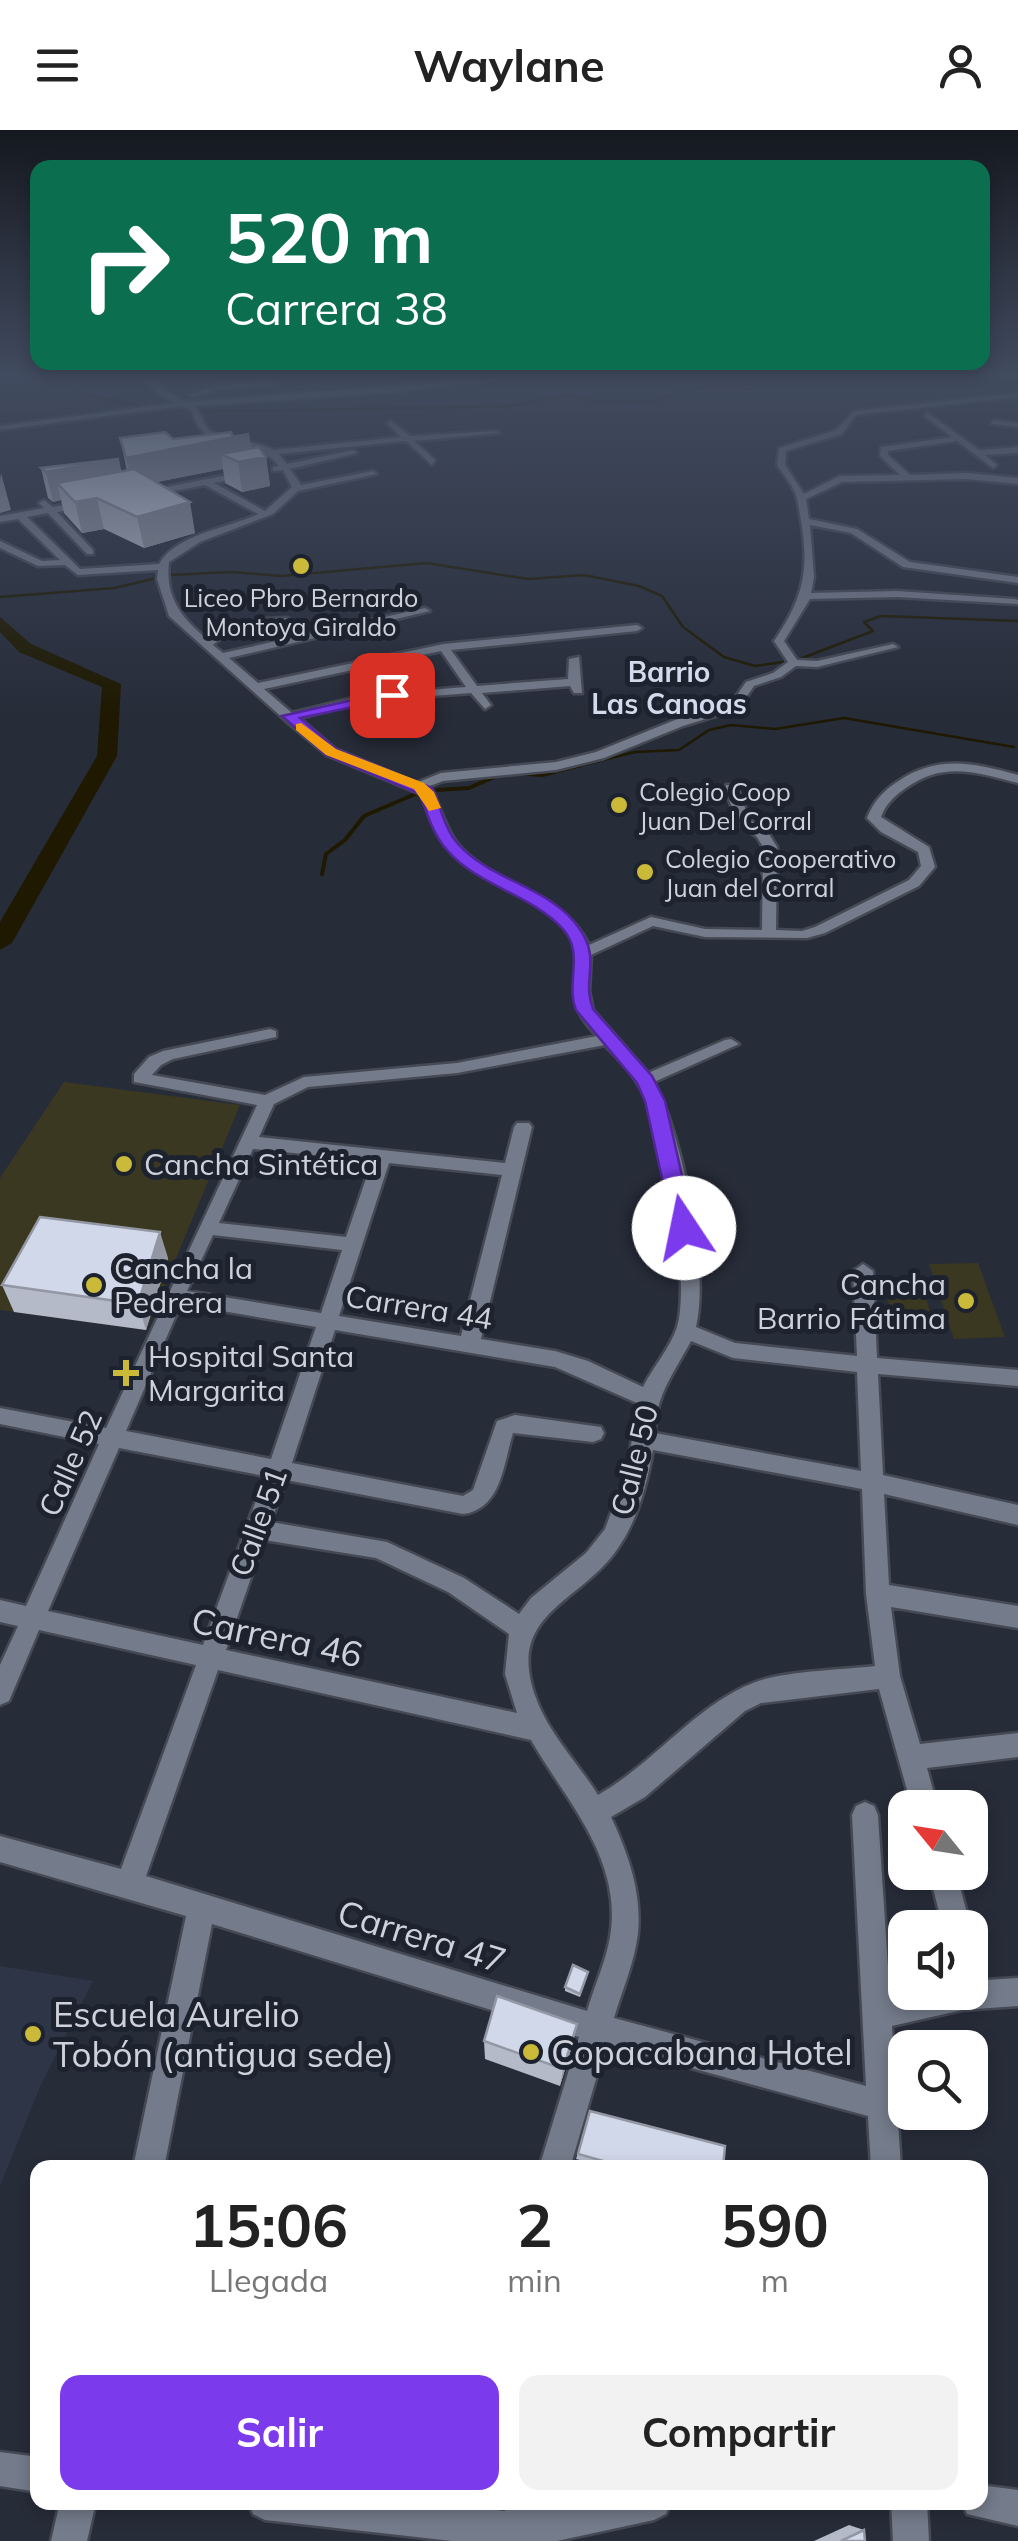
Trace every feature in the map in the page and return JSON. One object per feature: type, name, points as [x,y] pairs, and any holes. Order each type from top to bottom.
[{"type":"street","points":[[149,489],[152,492]]},
{"type":"street","points":[[135,495],[171,489]]},
{"type":"street","points":[[218,489],[264,514]]},
{"type":"street","points":[[161,568],[174,550],[264,514],[296,489]]},
{"type":"street","points":[[794,663],[779,641],[809,596],[802,498],[796,489]]},
{"type":"street","points":[[802,498],[821,489]]},
{"type":"street","points":[[0,519],[20,516],[45,505],[100,501]]},
{"type":"street","points":[[0,544],[41,564],[90,552],[45,505]]},
{"type":"street","points":[[20,516],[78,572],[161,568]]},
{"type":"street","points":[[804,520],[854,531],[907,564],[1018,580]]},
{"type":"street","points":[[206,521],[222,529]]},
{"type":"street","points":[[161,568],[173,614],[207,646],[331,752],[427,792],[439,826],[453,848],[480,870],[558,914],[571,928],[584,954],[628,928],[651,921],[704,934],[802,935],[820,930],[914,883],[928,867],[924,850],[886,830],[874,818],[882,801],[921,772],[952,763],[1018,779]]},
{"type":"street","points":[[809,596],[897,594],[1014,602]]},
{"type":"street","points":[[220,657],[424,611]]},
{"type":"street","points":[[207,646],[211,638],[223,631],[258,622],[287,621]]},
{"type":"street","points":[[255,687],[444,647],[638,628]]},
{"type":"street","points":[[444,647],[485,705]]},
{"type":"street","points":[[419,786],[442,777],[556,766],[600,755],[734,707],[750,684],[777,675],[794,663],[817,664],[893,647]]},
{"type":"street","points":[[289,716],[366,698],[470,687],[576,686],[575,659]]},
{"type":"street","points":[[731,788],[744,822],[762,834],[770,848],[768,934]]},
{"type":"street","name":"Calle 50","points":[[522,1628],[537,1605],[582,1572],[608,1545],[626,1510],[644,1440],[643,1419],[648,1399],[685,1331],[689,1289],[684,1228],[658,1114],[645,1080],[608,1039],[580,997],[584,954]]},
{"type":"street","points":[[270,1034],[169,1055],[155,1061],[140,1078],[266,1101],[304,1082],[458,1068],[608,1039]]},
{"type":"street","points":[[645,1080],[730,1044]]},
{"type":"street","name":"Calle 52","points":[[0,1693],[174,1296],[266,1101]]},
{"type":"street","points":[[469,1346],[523,1126]]},
{"type":"street","points":[[247,1142],[512,1170]]},
{"type":"street","name":"Calle 51","points":[[129,1885],[278,1471],[382,1158]]},
{"type":"street","points":[[206,1228],[353,1246]]},
{"type":"street","points":[[863,1271],[878,1594],[888,1676],[920,1790]]},
{"type":"street","name":"Carrera 44","points":[[174,1296],[568,1363],[648,1399]]},
{"type":"street","points":[[685,1331],[733,1350],[1018,1378]]},
{"type":"street","points":[[0,1416],[463,1505],[476,1503],[483,1494],[504,1427],[515,1424],[593,1433]]},
{"type":"street","points":[[644,1440],[874,1482],[1018,1515]]},
{"type":"street","points":[[254,1529],[379,1549],[456,1584],[522,1628],[516,1655],[521,1686],[540,1730],[594,1812],[615,1855],[626,1896],[624,1936],[556,2160]]},
{"type":"street","points":[[878,1594],[1018,1617]]},
{"type":"street","name":"Carrera 46","points":[[0,1610],[540,1730]]},
{"type":"street","points":[[594,1812],[636,1788],[736,1704],[759,1692],[888,1676]]},
{"type":"street","points":[[911,1757],[1018,1745]]},
{"type":"street","points":[[865,1814],[885,2160]]},
{"type":"street","name":"Carrera 47","points":[[0,1849],[596,2028],[882,2105]]},
{"type":"street","points":[[150,2160],[202,1908]]},
{"type":"street","points":[[988,1993],[1018,1992]]},
{"type":"street","points":[[879,2015],[899,2010]]},
{"type":"street","points":[[0,2469],[30,2474]]},
{"type":"street","points":[[988,2503],[1018,2508]]},
{"type":"street","points":[[70,2541],[76,2510]]},
{"type":"street","points":[[402,2510],[522,2517],[584,2510]]},
{"type":"street","points":[[909,2510],[911,2541]]},
{"type":"shaded area","name":"Cancha Sintética","points":[[64,1082],[240,1105],[146,1330],[0,1310],[0,1178]]},
{"type":"shaded area","name":"Cancha Barrio Fátima","points":[[978,1263],[1005,1337],[954,1339],[929,1264]]},
{"type":"shaded area","points":[[887,1294],[926,1295],[934,1333],[894,1332]]},
{"type":"shaded area","name":"Escuela Aurelio Tobón (antigua sede)","points":[[0,1966],[93,1981],[40,2087],[0,2186]]},
{"type":"building","points":[[62,489],[167,489],[190,502],[137,517],[97,498],[75,502]]},
{"type":"building","points":[[40,1217],[160,1232],[138,1304],[2,1285]]},
{"type":"building","points":[[573,1965],[588,1972],[580,1994],[565,1987]]},
{"type":"building","points":[[497,1996],[577,2024],[563,2069],[484,2041]]},
{"type":"building","points":[[590,2111],[725,2146],[724,2160],[599,2160],[578,2154]]},
{"type":"building","points":[[864,2530],[865,2541],[841,2541]]},
{"type":"waterway","points":[[0,597],[114,588],[170,575],[231,572],[281,576],[427,563],[528,579],[584,575],[639,586],[662,596],[683,627],[724,657],[755,666],[789,661]]},
{"type":"waterway","points":[[797,660],[873,631],[864,622],[881,616],[1018,621]]},
{"type":"waterway","points":[[0,622],[25,648],[112,684],[107,756],[0,943]]},
{"type":"waterway","name":"Barrio Las Canoas","points":[[571,768],[635,752],[679,750],[709,730],[731,725],[775,729],[844,718],[1014,747]]},
{"type":"waterway","name":"Barrio Las Canoas","points":[[517,773],[542,775],[581,765]]},
{"type":"waterway","name":"Barrio Las Canoas","points":[[437,790],[469,788],[501,774]]},
{"type":"waterway","name":"Barrio Las Canoas","points":[[322,874],[326,854],[345,840],[364,816],[420,792]]},
{"type":"slow traffic","points":[[301,727],[331,752],[359,766],[419,786],[427,792],[434,808]]},
{"type":"place","name":"Liceo Pbro Bernardo Montoya Giraldo","points":[[301,566]]},
{"type":"place","name":"Colegio Coop Juan Del Corral","points":[[619,805]]},
{"type":"place","name":"Colegio Cooperativo Juan del Corral","points":[[645,872]]},
{"type":"place","name":"Cancha Sintética","points":[[124,1164]]},
{"type":"place","name":"Cancha la Pedrera","points":[[94,1285]]},
{"type":"place","name":"Cancha Barrio Fátima","points":[[966,1301]]},
{"type":"place","name":"Hospital Santa Margarita","points":[[126,1373]]},
{"type":"place","name":"Escuela Aurelio Tobón (antigua sede)","points":[[33,2034]]},
{"type":"place","name":"Copacabana Hotel","points":[[531,2052]]},
{"type":"district","name":"Barrio Las Canoas","points":[[669,687]]},
{"type":"route","points":[[392,695],[289,716],[331,752],[427,792],[439,826],[453,848],[480,870],[558,914],[571,928],[584,954],[580,997],[585,1010],[645,1080],[655,1101],[684,1228]]}]
